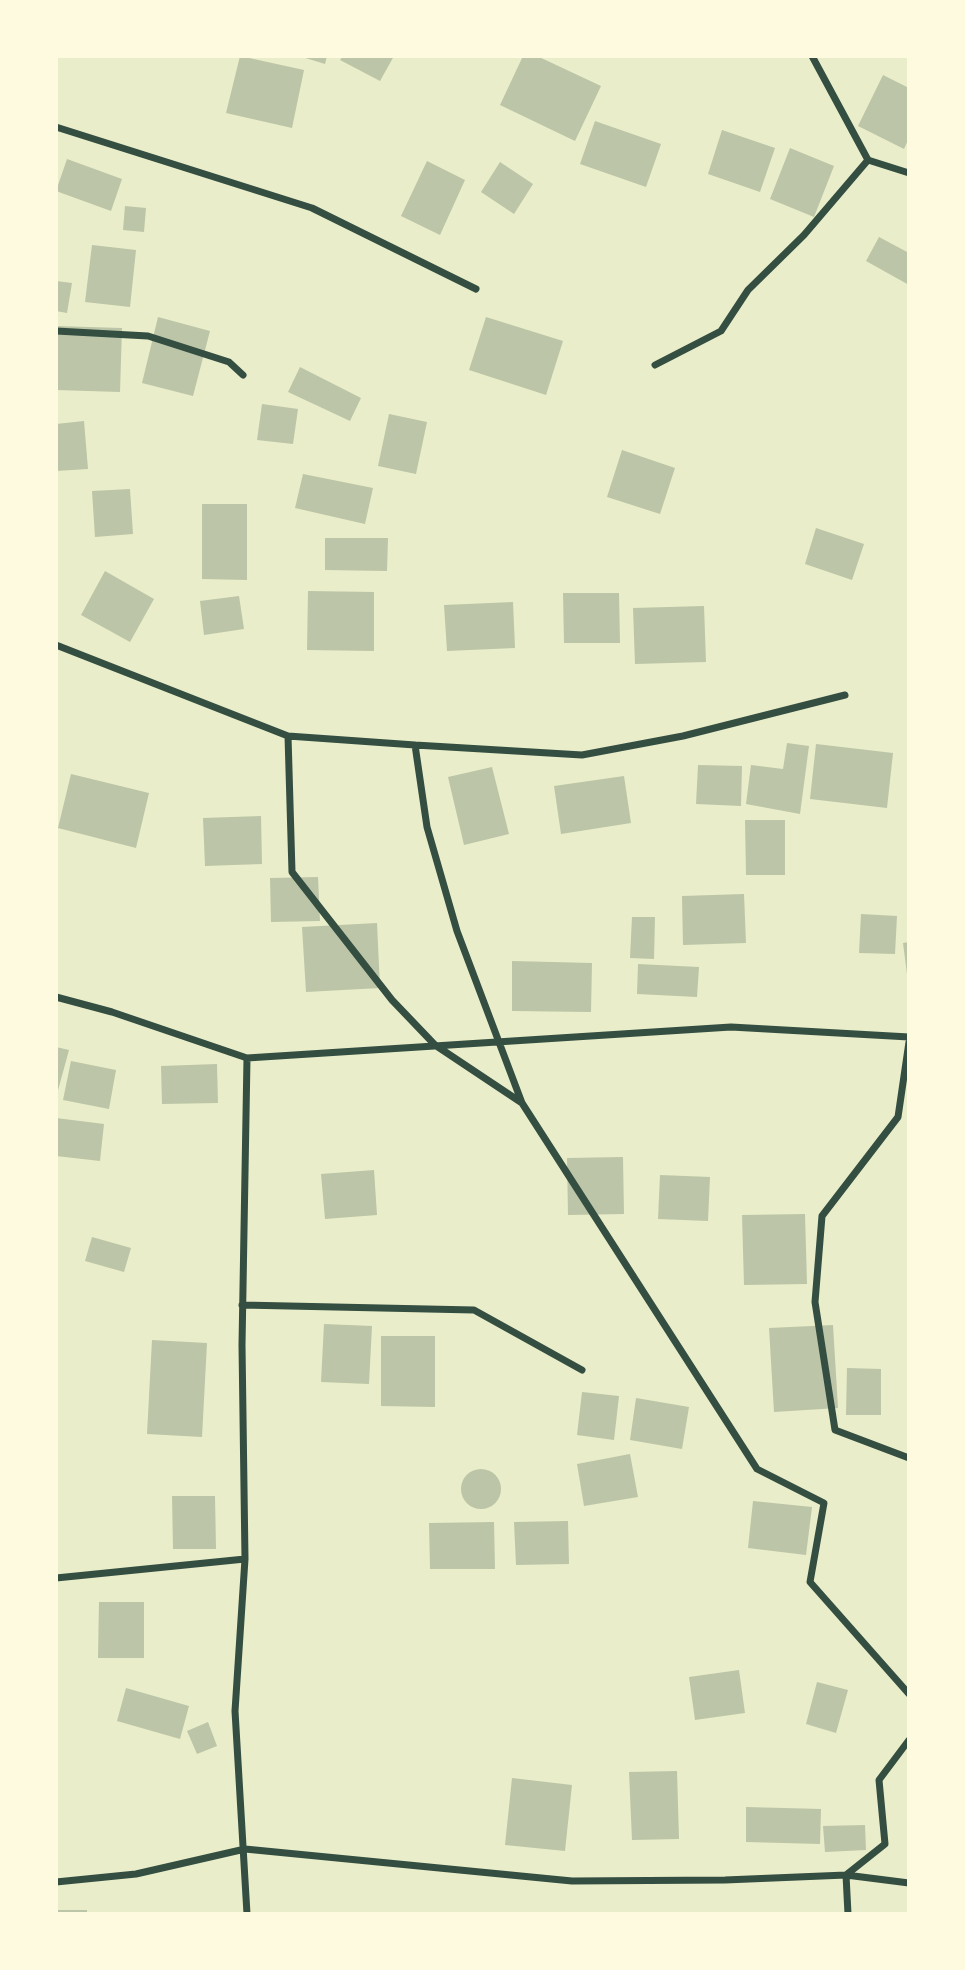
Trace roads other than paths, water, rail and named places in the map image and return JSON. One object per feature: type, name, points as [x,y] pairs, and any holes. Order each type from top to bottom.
[{"type":"street","points":[[812,56],[868,160],[909,173]]},
{"type":"street","points":[[56,127],[312,208],[476,289]]},
{"type":"street","points":[[655,365],[721,331],[748,290],[804,235],[868,160]]},
{"type":"street","points":[[56,331],[148,336],[229,362],[243,375]]},
{"type":"street","points":[[56,645],[288,736],[415,746],[582,755],[683,736],[845,695]]},
{"type":"street","points":[[288,736],[292,872],[392,1000],[435,1045],[522,1103]]},
{"type":"street","points":[[415,746],[428,827],[457,931],[522,1103],[757,1468],[824,1503],[810,1582],[909,1694]]},
{"type":"street","points":[[56,997],[112,1012],[247,1058],[435,1045],[499,1044],[731,1027],[909,1040],[898,1117],[822,1216],[816,1302],[835,1430],[909,1458]]},
{"type":"street","points":[[247,1058],[242,1305],[245,1559],[235,1711],[247,1914]]},
{"type":"street","points":[[242,1305],[474,1310],[582,1370]]},
{"type":"street","points":[[56,1578],[245,1559]]},
{"type":"street","points":[[846,1875],[885,1844],[878,1780],[909,1740]]},
{"type":"street","points":[[56,1882],[136,1874],[245,1849],[572,1881],[725,1880],[846,1875],[909,1883]]},
{"type":"street","points":[[846,1875],[848,1914]]}]
